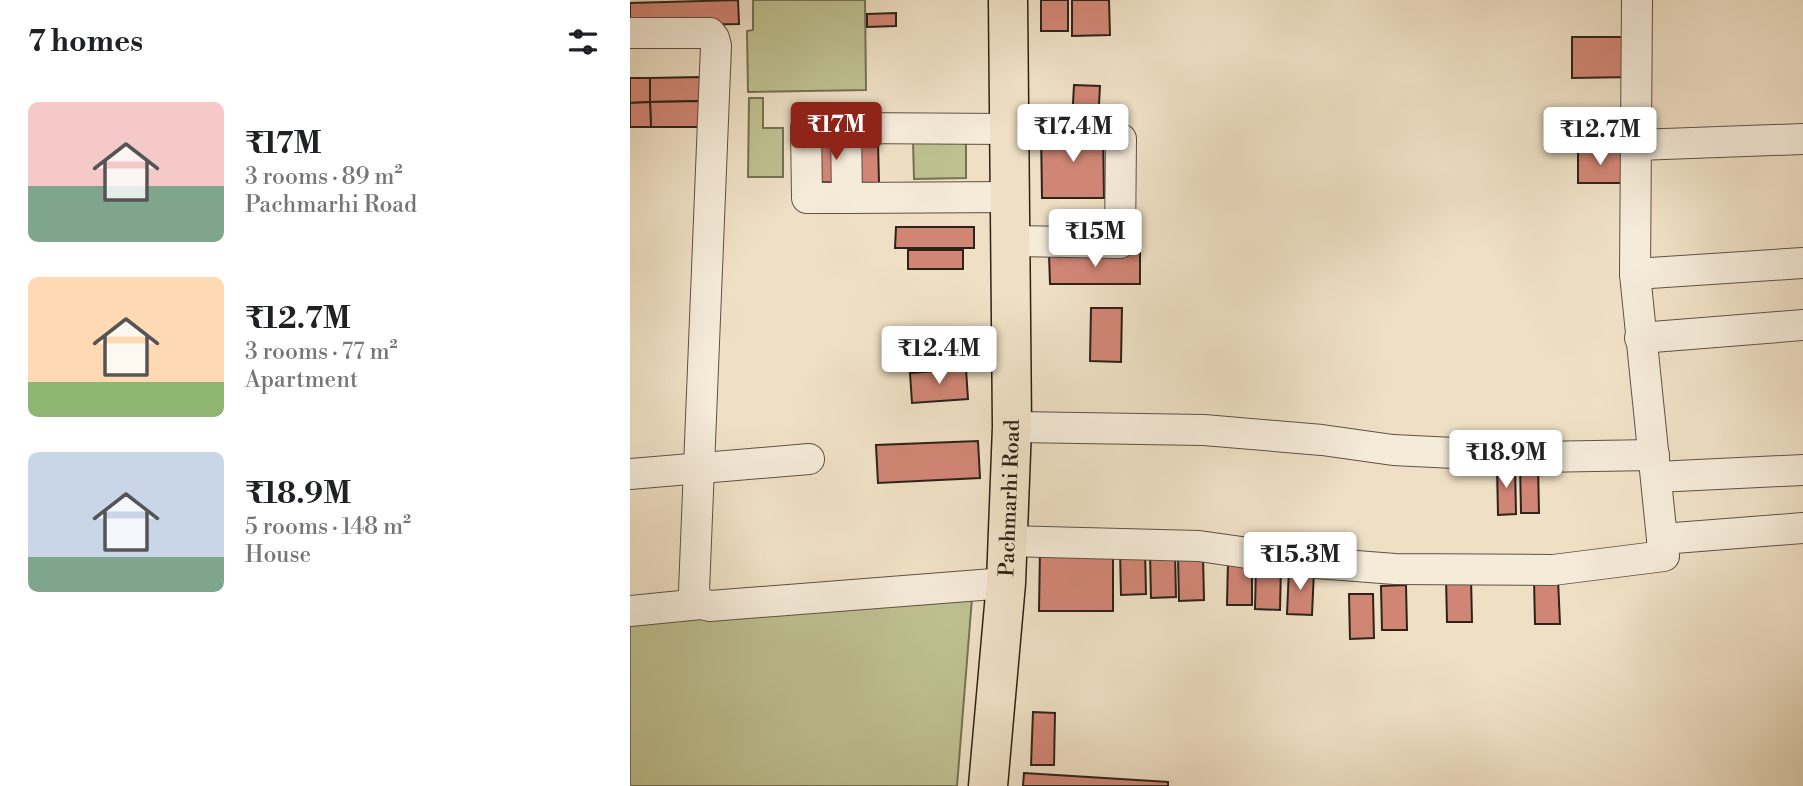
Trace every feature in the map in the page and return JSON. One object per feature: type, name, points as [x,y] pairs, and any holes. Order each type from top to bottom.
[{"type":"main road","name":"Pachmarhi Road","points":[[988,786],[1006,583],[1012,427],[1008,0]]},
{"type":"street","points":[[1008,541],[1199,546],[1317,563],[1395,569],[1553,570],[1664,556],[1635,274],[1637,0]]},
{"type":"street","points":[[630,33],[710,33],[716,46],[694,592],[701,604]]},
{"type":"street","points":[[1009,129],[806,128],[807,198],[1010,197]]},
{"type":"street","points":[[846,128],[847,198]]},
{"type":"street","points":[[1010,241],[1120,243],[1121,139]]},
{"type":"street","points":[[1637,145],[1803,139]]},
{"type":"street","points":[[1635,274],[1803,263]]},
{"type":"street","points":[[1640,338],[1803,325]]},
{"type":"street","points":[[1012,427],[1204,430],[1322,440],[1393,450],[1655,466],[1803,470]]},
{"type":"street","points":[[630,474],[809,459]]},
{"type":"street","points":[[1662,539],[1803,528]]},
{"type":"street","points":[[630,611],[1006,583]]},
{"type":"green space","points":[[753,0],[865,0],[866,90],[748,92],[747,31],[753,30]]},
{"type":"green space","points":[[749,98],[763,98],[763,128],[783,128],[783,177],[748,177]]},
{"type":"green space","points":[[966,140],[966,178],[914,179],[913,141]]},
{"type":"green space","points":[[972,598],[957,786],[630,786],[630,623]]},
{"type":"building","points":[[738,0],[739,24],[630,26],[630,3]]},
{"type":"building","points":[[1041,0],[1068,0],[1068,31],[1041,31]]},
{"type":"building","points":[[1072,0],[1109,0],[1110,35],[1072,36]]},
{"type":"building","points":[[896,13],[896,26],[867,27],[867,14]]},
{"type":"building","points":[[1572,37],[1633,37],[1633,77],[1572,78]]},
{"type":"building","points":[[701,77],[701,101],[650,102],[650,78]]},
{"type":"building","points":[[630,78],[650,78],[650,102],[630,103]]},
{"type":"building","points":[[1074,85],[1100,86],[1098,123],[1072,122]]},
{"type":"building","points":[[701,101],[701,127],[651,127],[650,102]]},
{"type":"building","points":[[650,102],[651,127],[630,127],[630,103]]},
{"type":"building","points":[[1103,129],[1104,198],[1042,198],[1041,130]]},
{"type":"building","points":[[878,142],[879,183],[794,182],[793,143]]},
{"type":"building","points":[[1578,151],[1622,151],[1621,183],[1578,183]]},
{"type":"building","points":[[896,227],[974,227],[974,248],[895,248]]},
{"type":"building","points":[[908,250],[963,250],[963,269],[908,269]]},
{"type":"building","points":[[1140,253],[1140,284],[1050,284],[1049,254]]},
{"type":"building","points":[[1091,308],[1122,308],[1121,362],[1090,361]]},
{"type":"building","points":[[966,369],[968,399],[912,403],[910,373]]},
{"type":"building","points":[[978,441],[980,478],[878,483],[876,445]]},
{"type":"building","points":[[1538,463],[1539,513],[1521,513],[1520,464]]},
{"type":"building","points":[[1497,465],[1515,465],[1516,514],[1498,515]]},
{"type":"building","points":[[1145,549],[1146,594],[1121,595],[1120,550]]},
{"type":"building","points":[[1040,550],[1113,551],[1113,611],[1039,611]]},
{"type":"building","points":[[1150,553],[1175,553],[1176,597],[1151,598]]},
{"type":"building","points":[[1203,555],[1204,600],[1179,601],[1178,556]]},
{"type":"building","points":[[1228,560],[1252,560],[1252,605],[1227,605]]},
{"type":"building","points":[[1256,565],[1281,565],[1280,610],[1255,609]]},
{"type":"building","points":[[1289,569],[1314,570],[1312,615],[1287,614]]},
{"type":"building","points":[[1446,577],[1471,577],[1472,622],[1447,622]]},
{"type":"building","points":[[1558,579],[1560,624],[1535,624],[1534,580]]},
{"type":"building","points":[[1406,585],[1407,630],[1382,630],[1381,586]]},
{"type":"building","points":[[1349,594],[1373,594],[1374,638],[1350,639]]},
{"type":"building","points":[[1033,712],[1055,713],[1054,765],[1031,765]]},
{"type":"building","points":[[1024,773],[1168,782],[1168,786],[1023,786]]}]
